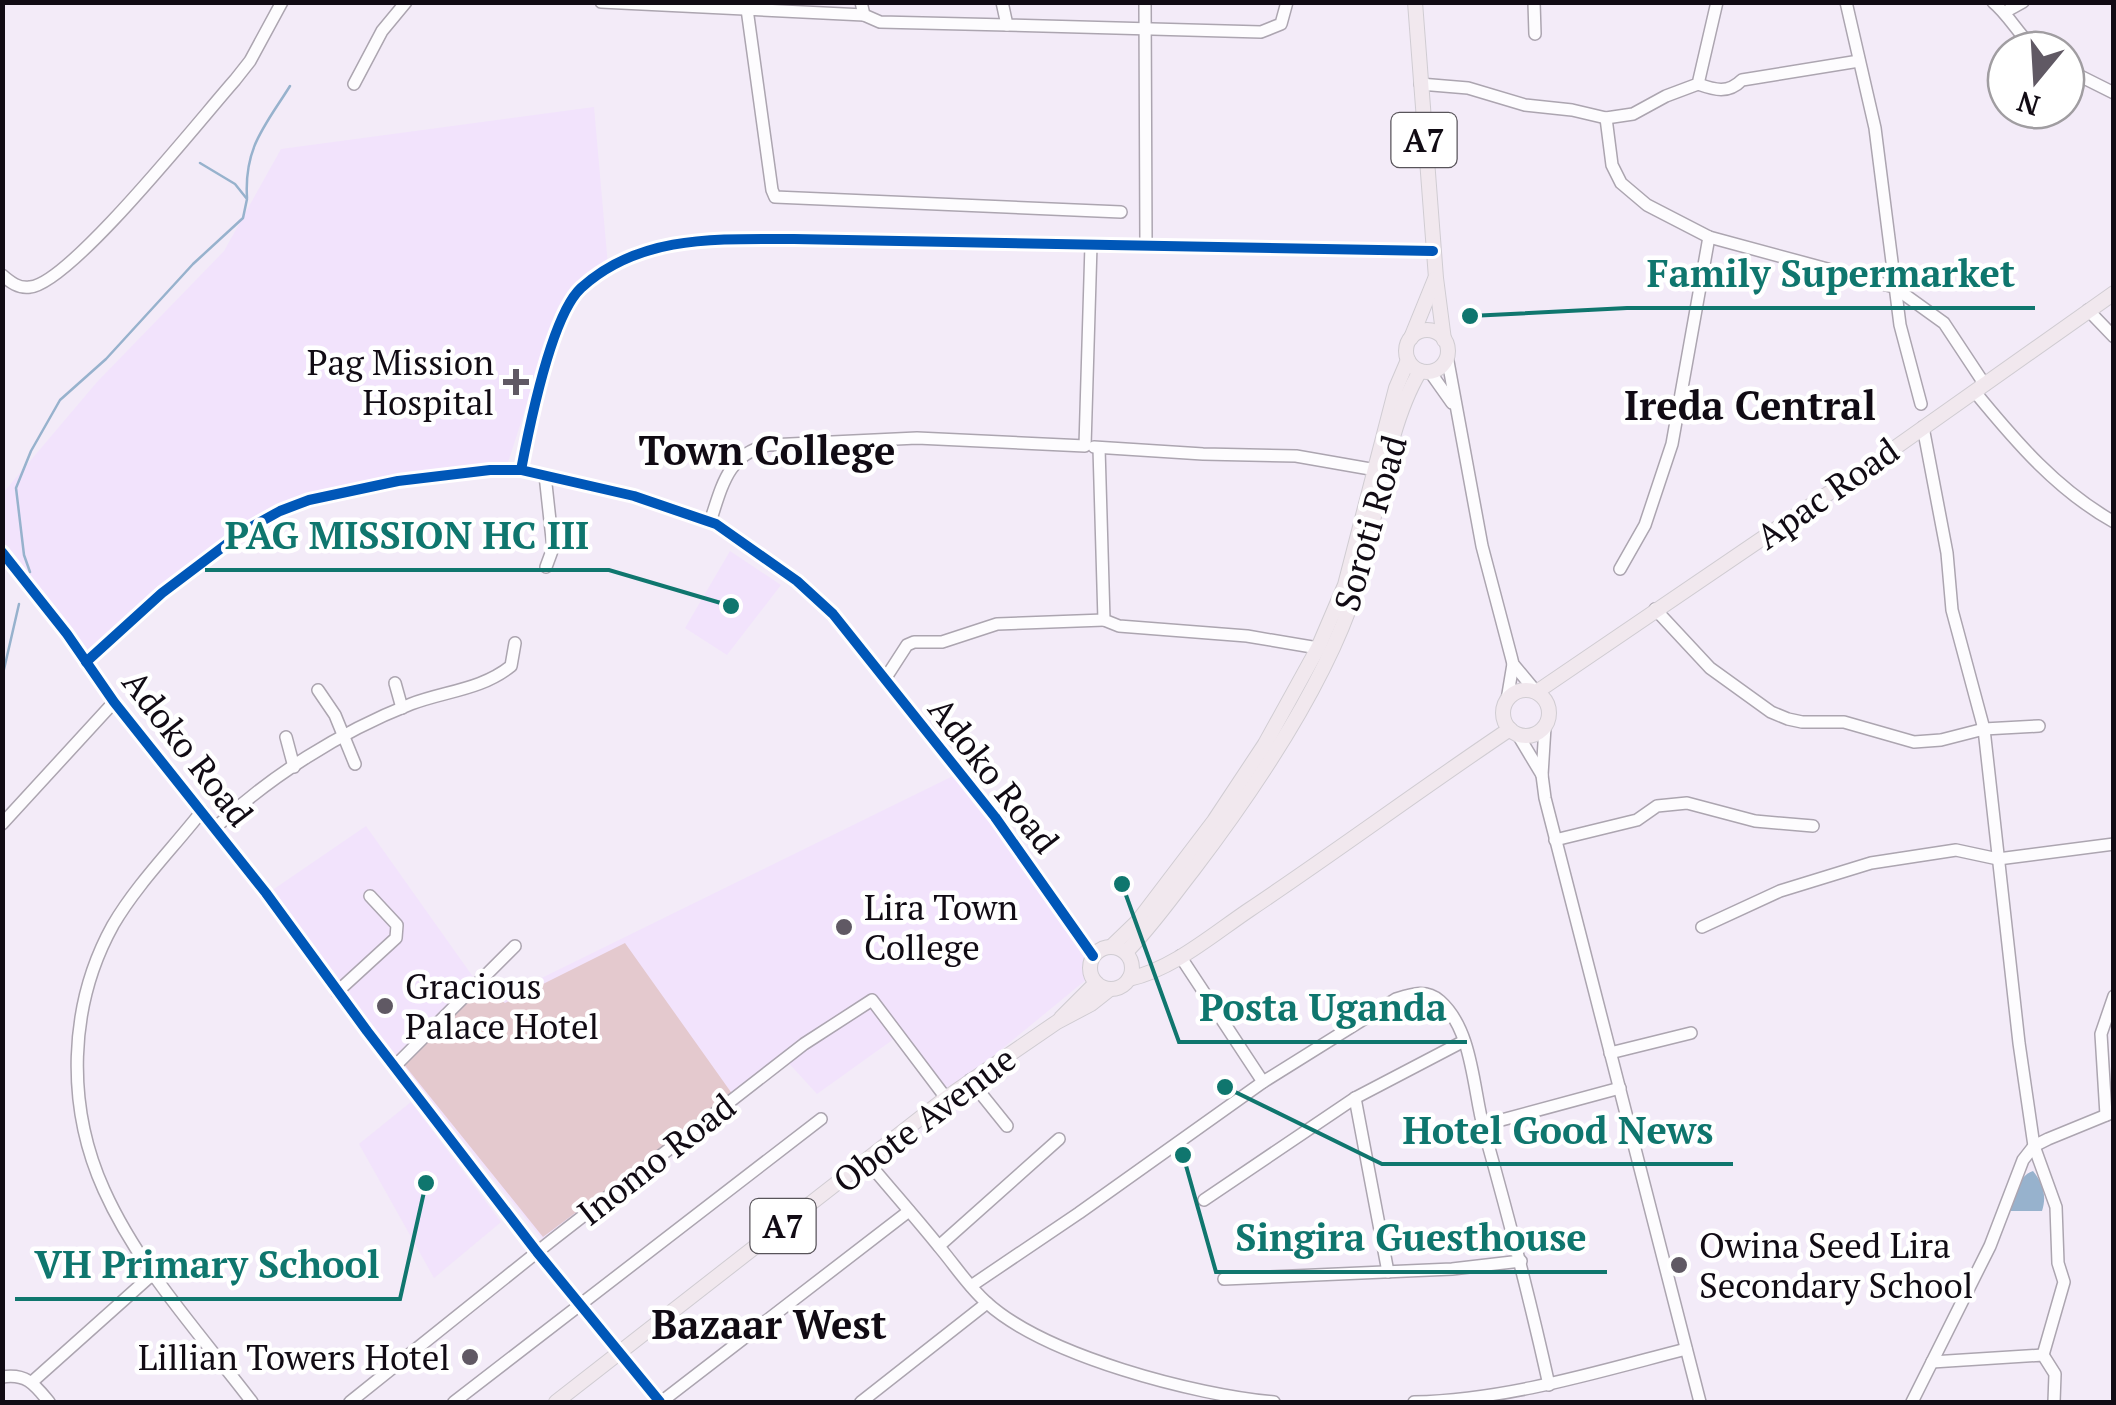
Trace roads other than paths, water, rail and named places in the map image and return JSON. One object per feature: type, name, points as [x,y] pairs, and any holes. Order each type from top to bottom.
[{"type":"main road","name":"A7","points":[[1416,2],[1436,278],[1447,356],[1441,367],[1419,367]]},
{"type":"main road","name":"A7","points":[[1419,367],[1406,348],[1436,278]]},
{"type":"main road","name":"Apac Road","points":[[1538,692],[2114,293]]},
{"type":"main road","points":[[1411,338],[1428,331],[1444,340]]},
{"type":"main road","name":"A7","points":[[1402,390],[1419,367]]},
{"type":"main road","name":"Soroti Road","points":[[1323,651],[1402,390]]},
{"type":"main road","name":"Soroti Road","points":[[1323,651],[1356,589],[1402,390]]},
{"type":"main road","name":"A7","points":[[1093,956],[1105,947],[1119,949],[1270,747],[1323,651]]},
{"type":"main road","points":[[1129,980],[1180,956],[1369,829],[1470,754],[1514,732],[1532,735],[1545,726],[1549,712],[1538,692],[1520,691],[1507,700],[1503,715],[1514,732]]},
{"type":"main road","points":[[1119,949],[1132,965],[1129,980]]},
{"type":"main road","points":[[1093,956],[1090,970],[1103,986]]},
{"type":"main road","name":"A7","points":[[1103,986],[1129,980]]},
{"type":"main road","name":"Obote Avenue","points":[[556,1402],[946,1098],[1103,986]]},
{"type":"street","points":[[2,275],[20,286],[34,287],[52,278],[96,237],[235,80],[250,61],[282,2]]},
{"type":"street","points":[[354,84],[382,31],[406,2]]},
{"type":"street","points":[[601,2],[747,9],[862,8],[880,22],[1261,32],[1281,24],[1286,2]]},
{"type":"street","points":[[1002,2],[1007,25]]},
{"type":"street","points":[[1145,2],[1146,245]]},
{"type":"street","points":[[1534,2],[1535,34]]},
{"type":"street","points":[[1698,84],[1717,2]]},
{"type":"street","points":[[1846,2],[1875,128],[1894,287],[1921,404]]},
{"type":"street","points":[[1993,2],[2005,12],[2015,30]]},
{"type":"street","points":[[2005,12],[2023,2]]},
{"type":"street","points":[[747,9],[775,196],[1121,212]]},
{"type":"street","points":[[1420,84],[1468,88],[1525,105],[1606,118],[1634,114],[1698,84],[1718,90],[1732,89],[1742,80],[1858,61]]},
{"type":"street","points":[[2086,78],[2114,93]]},
{"type":"street","points":[[1606,118],[1612,165],[1622,183],[1647,204],[1709,237],[1894,287],[1944,323],[1966,351],[1980,389],[2027,454],[2090,509],[2114,522]]},
{"type":"street","points":[[1620,569],[1645,526],[1672,444],[1709,237]]},
{"type":"street","points":[[520,470],[558,324],[579,290],[624,259],[651,248],[702,239],[1434,252]]},
{"type":"street","points":[[1085,446],[1091,244]]},
{"type":"street","points":[[2088,310],[2114,337]]},
{"type":"street","points":[[1447,356],[1482,546],[1513,664],[1507,700]]},
{"type":"street","points":[[1419,367],[1454,406]]},
{"type":"street","points":[[1923,426],[1952,610],[1984,728],[2034,1146],[2056,1207],[2058,1263],[2064,1282],[2042,1355]]},
{"type":"street","points":[[710,522],[723,484],[737,461],[749,449],[769,445],[917,438],[1296,456],[1376,470]]},
{"type":"street","points":[[1099,448],[1104,620]]},
{"type":"street","name":"Adoko Road","points":[[660,1402],[537,1252],[86,662],[183,576],[244,530],[309,500],[463,472],[520,470],[601,487],[710,522],[798,580],[833,614],[886,679],[994,818],[1093,956]]},
{"type":"street","points":[[544,474],[553,548],[546,567]]},
{"type":"street","points":[[2,552],[86,662]]},
{"type":"street","points":[[1654,609],[1710,668],[1771,712],[1788,719],[1844,722],[1914,742],[1941,740],[1984,728],[2039,726]]},
{"type":"street","points":[[886,679],[902,652],[914,642],[942,642],[997,624],[1104,620],[1120,626],[1247,636],[1323,651]]},
{"type":"street","points":[[216,828],[294,767],[344,737],[402,708],[488,682],[510,666],[515,643]]},
{"type":"street","points":[[1513,664],[1538,692]]},
{"type":"street","points":[[395,684],[402,708]]},
{"type":"street","points":[[318,690],[354,764]]},
{"type":"street","points":[[2,824],[114,702]]},
{"type":"street","points":[[1545,726],[1542,775],[1556,840],[1700,1402]]},
{"type":"street","points":[[1514,732],[1542,775]]},
{"type":"street","points":[[286,737],[294,767]]},
{"type":"street","points":[[1556,840],[1636,820],[1657,806],[1687,803],[1755,821],[1813,826]]},
{"type":"street","points":[[202,811],[115,922],[93,967],[78,1031],[81,1112],[94,1168],[106,1194],[154,1273],[252,1402]]},
{"type":"street","points":[[1702,927],[1780,891],[1871,863],[1956,850],[1998,858],[2114,844]]},
{"type":"street","points":[[338,992],[396,938],[397,924],[370,896]]},
{"type":"street","points":[[394,1067],[515,946]]},
{"type":"street","points":[[1180,956],[1263,1082]]},
{"type":"street","points":[[971,1286],[1263,1082],[1396,999],[1418,992],[1436,997],[1452,1014],[1464,1041],[1521,1260],[1548,1385]]},
{"type":"street","points":[[1912,1402],[1990,1246],[2023,1160],[2034,1146],[2110,1114],[2101,1034],[2114,996]]},
{"type":"street","name":"Inomo Road","points":[[350,1402],[804,1044],[872,1000],[946,1098]]},
{"type":"street","points":[[1610,1053],[1691,1033]]},
{"type":"street","points":[[1204,1200],[1354,1098],[1464,1041]]},
{"type":"street","points":[[970,1080],[1007,1126]]},
{"type":"street","points":[[1483,1125],[1620,1088]]},
{"type":"street","points":[[1354,1098],[1388,1272]]},
{"type":"street","points":[[454,1402],[821,1118]]},
{"type":"street","points":[[939,1246],[1059,1139]]},
{"type":"street","points":[[866,1160],[987,1304],[1011,1320],[1051,1341],[1121,1368],[1221,1396],[1274,1402]]},
{"type":"street","points":[[660,1402],[909,1211]]},
{"type":"street","points":[[1224,1279],[1452,1269],[1521,1260]]},
{"type":"street","points":[[32,1382],[154,1273]]},
{"type":"street","points":[[862,1402],[987,1304]]},
{"type":"street","points":[[1414,1402],[1444,1402],[1548,1385],[1686,1349]]},
{"type":"street","points":[[1932,1362],[2042,1355]]},
{"type":"street","points":[[2042,1355],[2055,1374],[2054,1402]]},
{"type":"street","points":[[2,1377],[15,1375],[32,1382],[48,1402]]},
{"type":"water","points":[[2033,1171],[2043,1190],[2042,1211],[2010,1211],[2020,1183]]},
{"type":"waterway","points":[[247,198],[253,151],[290,86]]},
{"type":"waterway","points":[[30,572],[24,555],[16,488],[31,451],[60,400],[106,359],[193,264],[243,218],[247,199],[235,184],[200,163]]},
{"type":"waterway","points":[[2,678],[19,604]]},
{"type":"place","name":"Family Supermarket","points":[[1470,316]]},
{"type":"place","name":"Pag Mission Hospital","points":[[516,382]]},
{"type":"place","name":"PAG MISSION HC III","points":[[731,606]]},
{"type":"place","name":"Posta Uganda","points":[[1122,884]]},
{"type":"place","name":"Lira Town College","points":[[844,927]]},
{"type":"place","name":"Gracious Palace Hotel","points":[[385,1006]]},
{"type":"place","name":"Hotel Good News","points":[[1225,1087]]},
{"type":"place","name":"Singira Guesthouse","points":[[1183,1155]]},
{"type":"place","name":"VH Primary School","points":[[426,1183]]},
{"type":"place","name":"Owina Seed Lira Secondary School","points":[[1679,1265]]},
{"type":"place","name":"Lillian Towers Hotel","points":[[470,1357]]},
{"type":"district","name":"Ireda Central","points":[[1750,404]]},
{"type":"district","name":"Town College","points":[[767,449]]},
{"type":"district","name":"Bazaar West","points":[[769,1323]]}]
